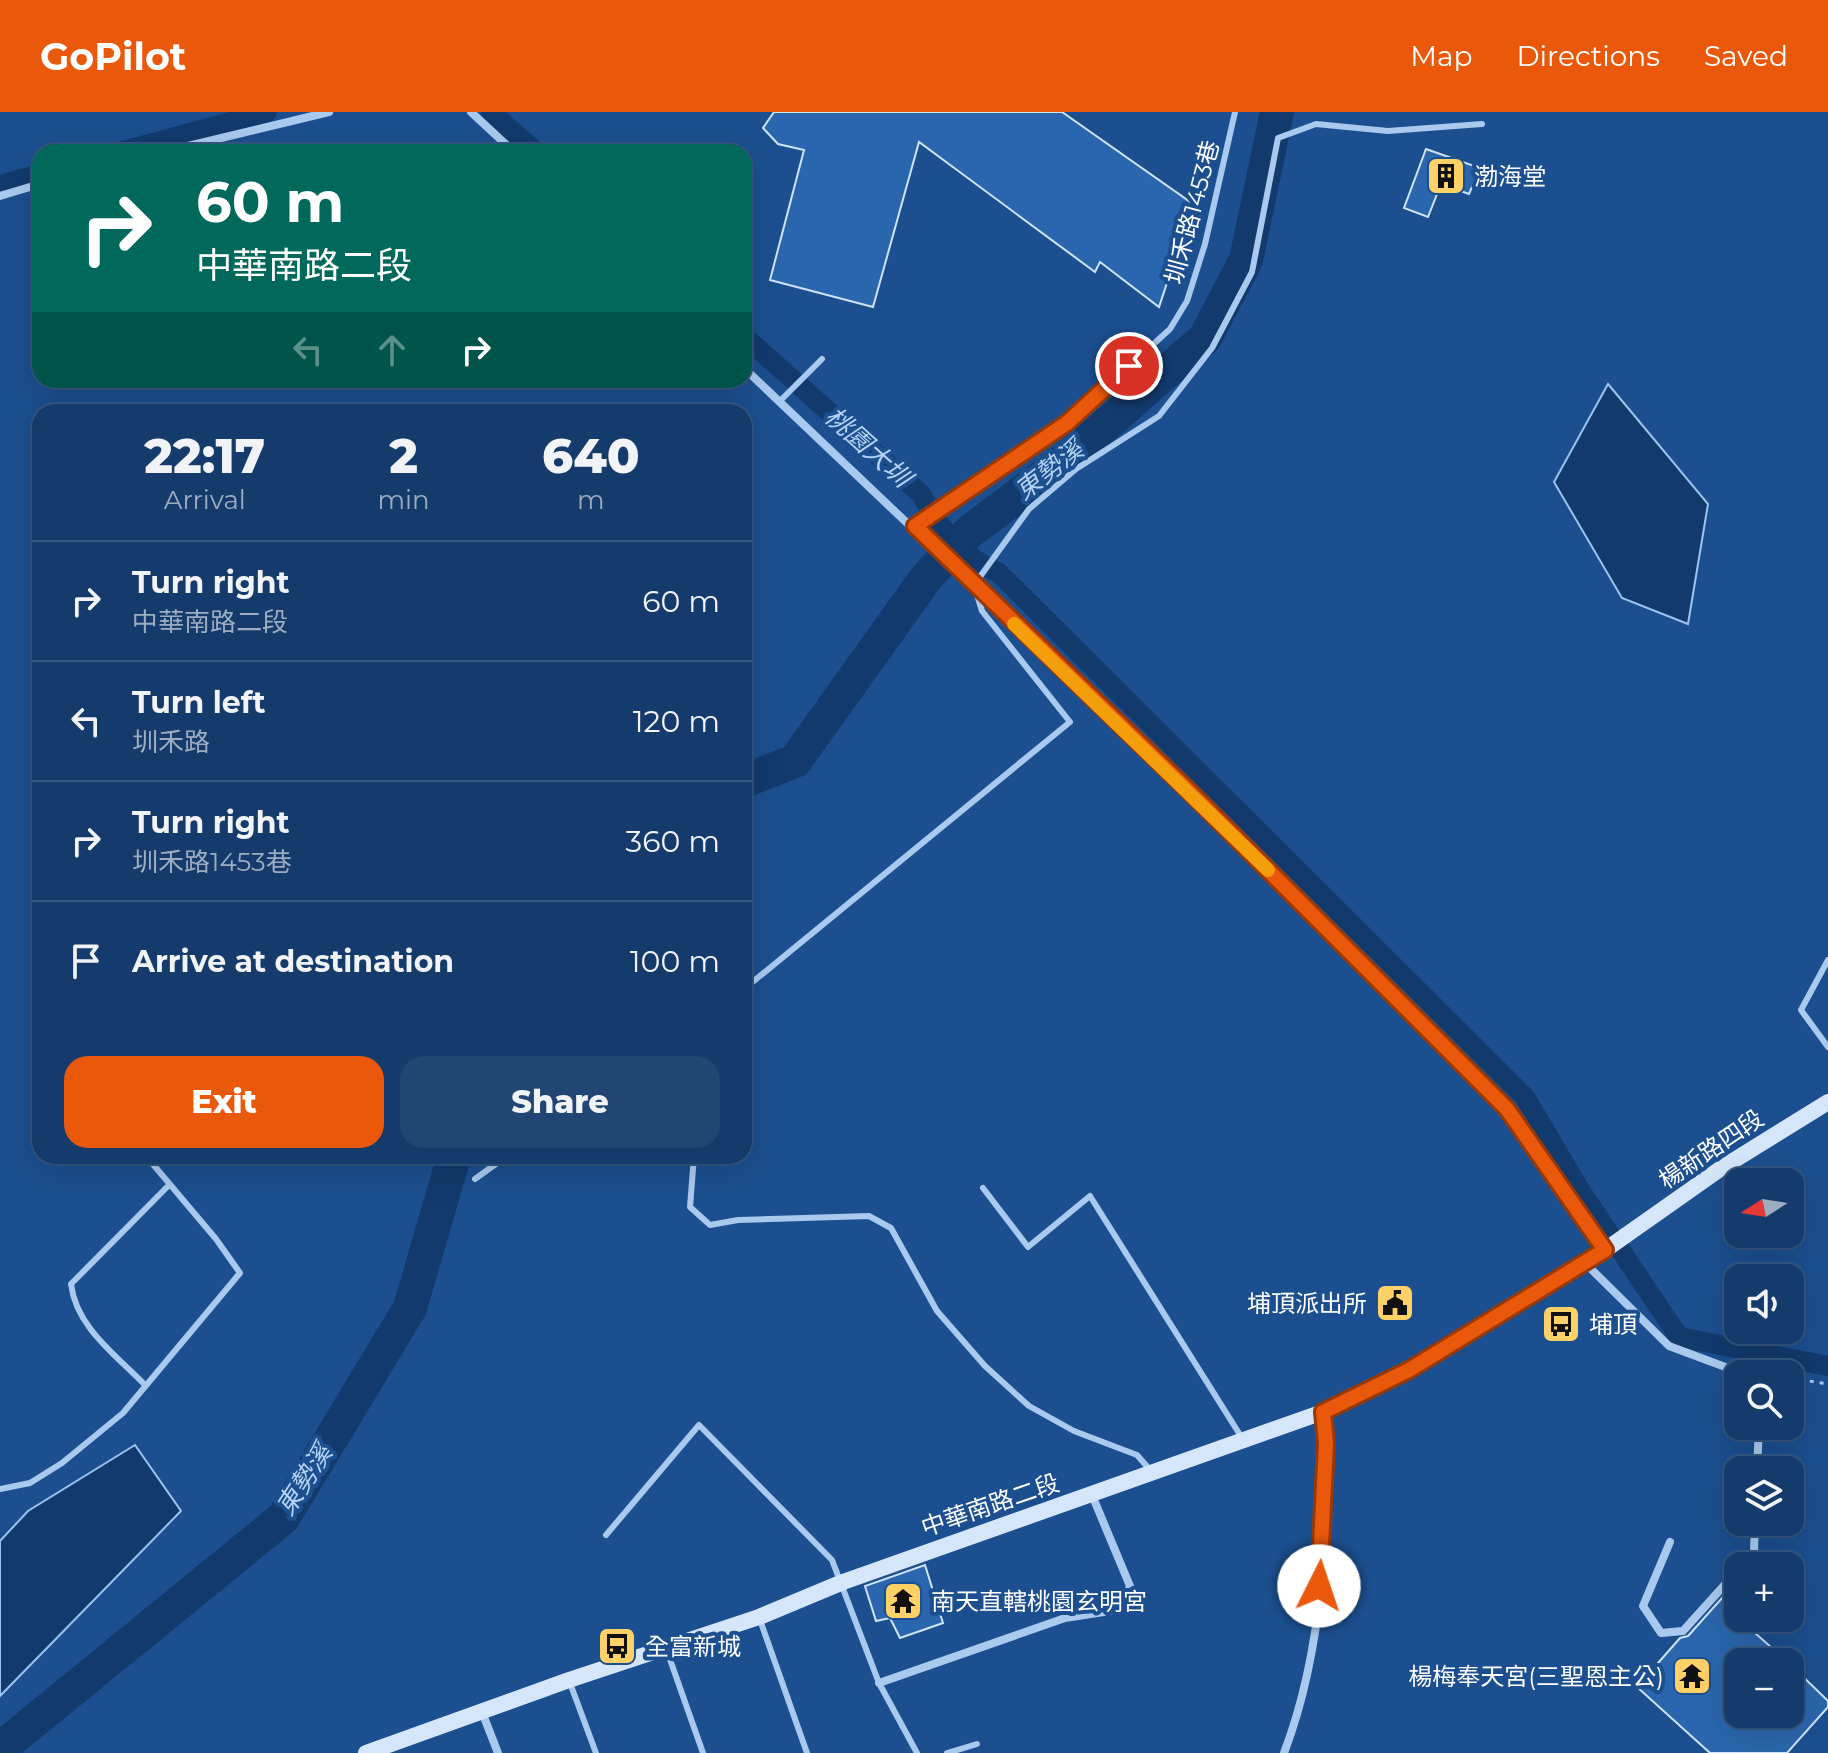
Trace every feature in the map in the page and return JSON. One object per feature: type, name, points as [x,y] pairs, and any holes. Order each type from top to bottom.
[{"type":"main road","name":"楊新路四段","points":[[1605,1250],[1720,1169],[1828,1102]]},
{"type":"main road","name":"中華南路二段","points":[[366,1753],[390,1749],[569,1680],[759,1617],[843,1582],[1323,1412],[1409,1370],[1605,1250]]},
{"type":"street","points":[[196,144],[329,112]]},
{"type":"street","points":[[471,112],[505,144]]},
{"type":"street","points":[[0,196],[32,186]]},
{"type":"street","points":[[752,375],[918,524],[925,536],[971,582],[1190,792],[1507,1109],[1605,1250]]},
{"type":"street","points":[[1584,1262],[1669,1346],[1724,1367]]},
{"type":"street","points":[[1284,1753],[1296,1721],[1315,1642],[1326,1443],[1323,1412]]},
{"type":"street","points":[[879,1683],[1065,1618],[1110,1611],[1124,1602],[1130,1586],[1092,1495]]},
{"type":"street","points":[[1670,1542],[1643,1606],[1661,1633],[1683,1631],[1724,1586]]},
{"type":"street","points":[[482,1712],[498,1753]]},
{"type":"lane","name":"圳禾路1453巷","points":[[918,524],[1067,423],[1170,329],[1187,301],[1205,244],[1235,112]]},
{"type":"lane","points":[[752,982],[1070,722],[982,611],[971,582],[982,574],[1029,509],[1064,479],[1159,416],[1212,348],[1252,272],[1278,138],[1316,124],[1388,131],[1482,124]]},
{"type":"lane","points":[[780,401],[822,359]]},
{"type":"lane","points":[[1828,960],[1801,1010],[1828,1047]]},
{"type":"lane","points":[[0,1489],[30,1483],[62,1463],[123,1413],[240,1273],[216,1239],[152,1164]]},
{"type":"lane","points":[[475,1179],[496,1164]]},
{"type":"lane","points":[[693,1164],[690,1207],[710,1225],[738,1220],[869,1216],[891,1228],[937,1311],[985,1366],[1029,1406],[1074,1431],[1137,1455],[1153,1473]]},
{"type":"lane","points":[[145,1385],[86,1325],[74,1306],[71,1284],[169,1185]]},
{"type":"lane","points":[[983,1188],[1028,1247],[1090,1196],[1244,1441]]},
{"type":"lane","points":[[606,1535],[699,1425],[832,1560],[843,1582],[879,1683],[917,1753]]},
{"type":"lane","points":[[759,1617],[807,1753]]},
{"type":"lane","points":[[666,1646],[703,1753]]},
{"type":"lane","points":[[569,1680],[596,1753]]},
{"type":"lane","points":[[947,1753],[977,1744]]},
{"type":"path","points":[[1804,1380],[1828,1384]]},
{"type":"water","points":[[1608,384],[1708,504],[1688,624],[1622,598],[1554,482]]},
{"type":"water","points":[[135,1445],[181,1511],[0,1696],[0,1541],[28,1511]]},
{"type":"building","points":[[774,112],[1062,112],[1193,204],[1159,307],[1100,262],[1095,272],[919,142],[873,307],[770,280],[804,150],[778,144],[763,128]]},
{"type":"building","name":"渤海堂","points":[[1426,149],[1480,168],[1469,194],[1441,184],[1428,217],[1404,208]]},
{"type":"building","name":"南天直轄桃園玄明宮","points":[[925,1565],[943,1623],[900,1638],[890,1618],[876,1621],[865,1586]]},
{"type":"building","name":"楊梅奉天宮(三聖恩主公)","points":[[1722,1598],[1724,1632],[1754,1632],[1772,1648],[1724,1648],[1724,1728],[1804,1728],[1804,1678],[1828,1701],[1828,1707],[1787,1753],[1710,1753],[1637,1687],[1680,1638],[1688,1636]]},
{"type":"waterway","name":"桃園大圳","points":[[149,144],[267,112]]},
{"type":"waterway","name":"桃園大圳","points":[[491,112],[527,144]]},
{"type":"waterway","name":"東勢溪","points":[[752,778],[795,761],[926,578],[968,533],[1069,457],[1205,338],[1246,260],[1277,112]]},
{"type":"waterway","name":"桃園大圳","points":[[0,185],[32,176]]},
{"type":"waterway","name":"桃園大圳","points":[[752,343],[921,494],[953,541],[974,559],[999,573],[1525,1097],[1580,1190],[1679,1337],[1828,1366]]},
{"type":"waterway","name":"東勢溪","points":[[0,1749],[283,1518],[410,1308],[452,1164]]},
{"type":"slow traffic","points":[[1014,624],[1268,870]]},
{"type":"place","name":"渤海堂","points":[[1446,176]]},
{"type":"place","name":"埔頂派出所","points":[[1395,1303]]},
{"type":"place","name":"埔頂","points":[[1561,1324]]},
{"type":"place","name":"南天直轄桃園玄明宮","points":[[903,1601]]},
{"type":"place","name":"全富新城","points":[[617,1646]]},
{"type":"place","name":"楊梅奉天宮(三聖恩主公)","points":[[1692,1676]]},
{"type":"route","points":[[1129,366],[1067,423],[915,526],[1190,792],[1507,1109],[1605,1250],[1409,1370],[1323,1412],[1326,1443],[1319,1586]]}]
